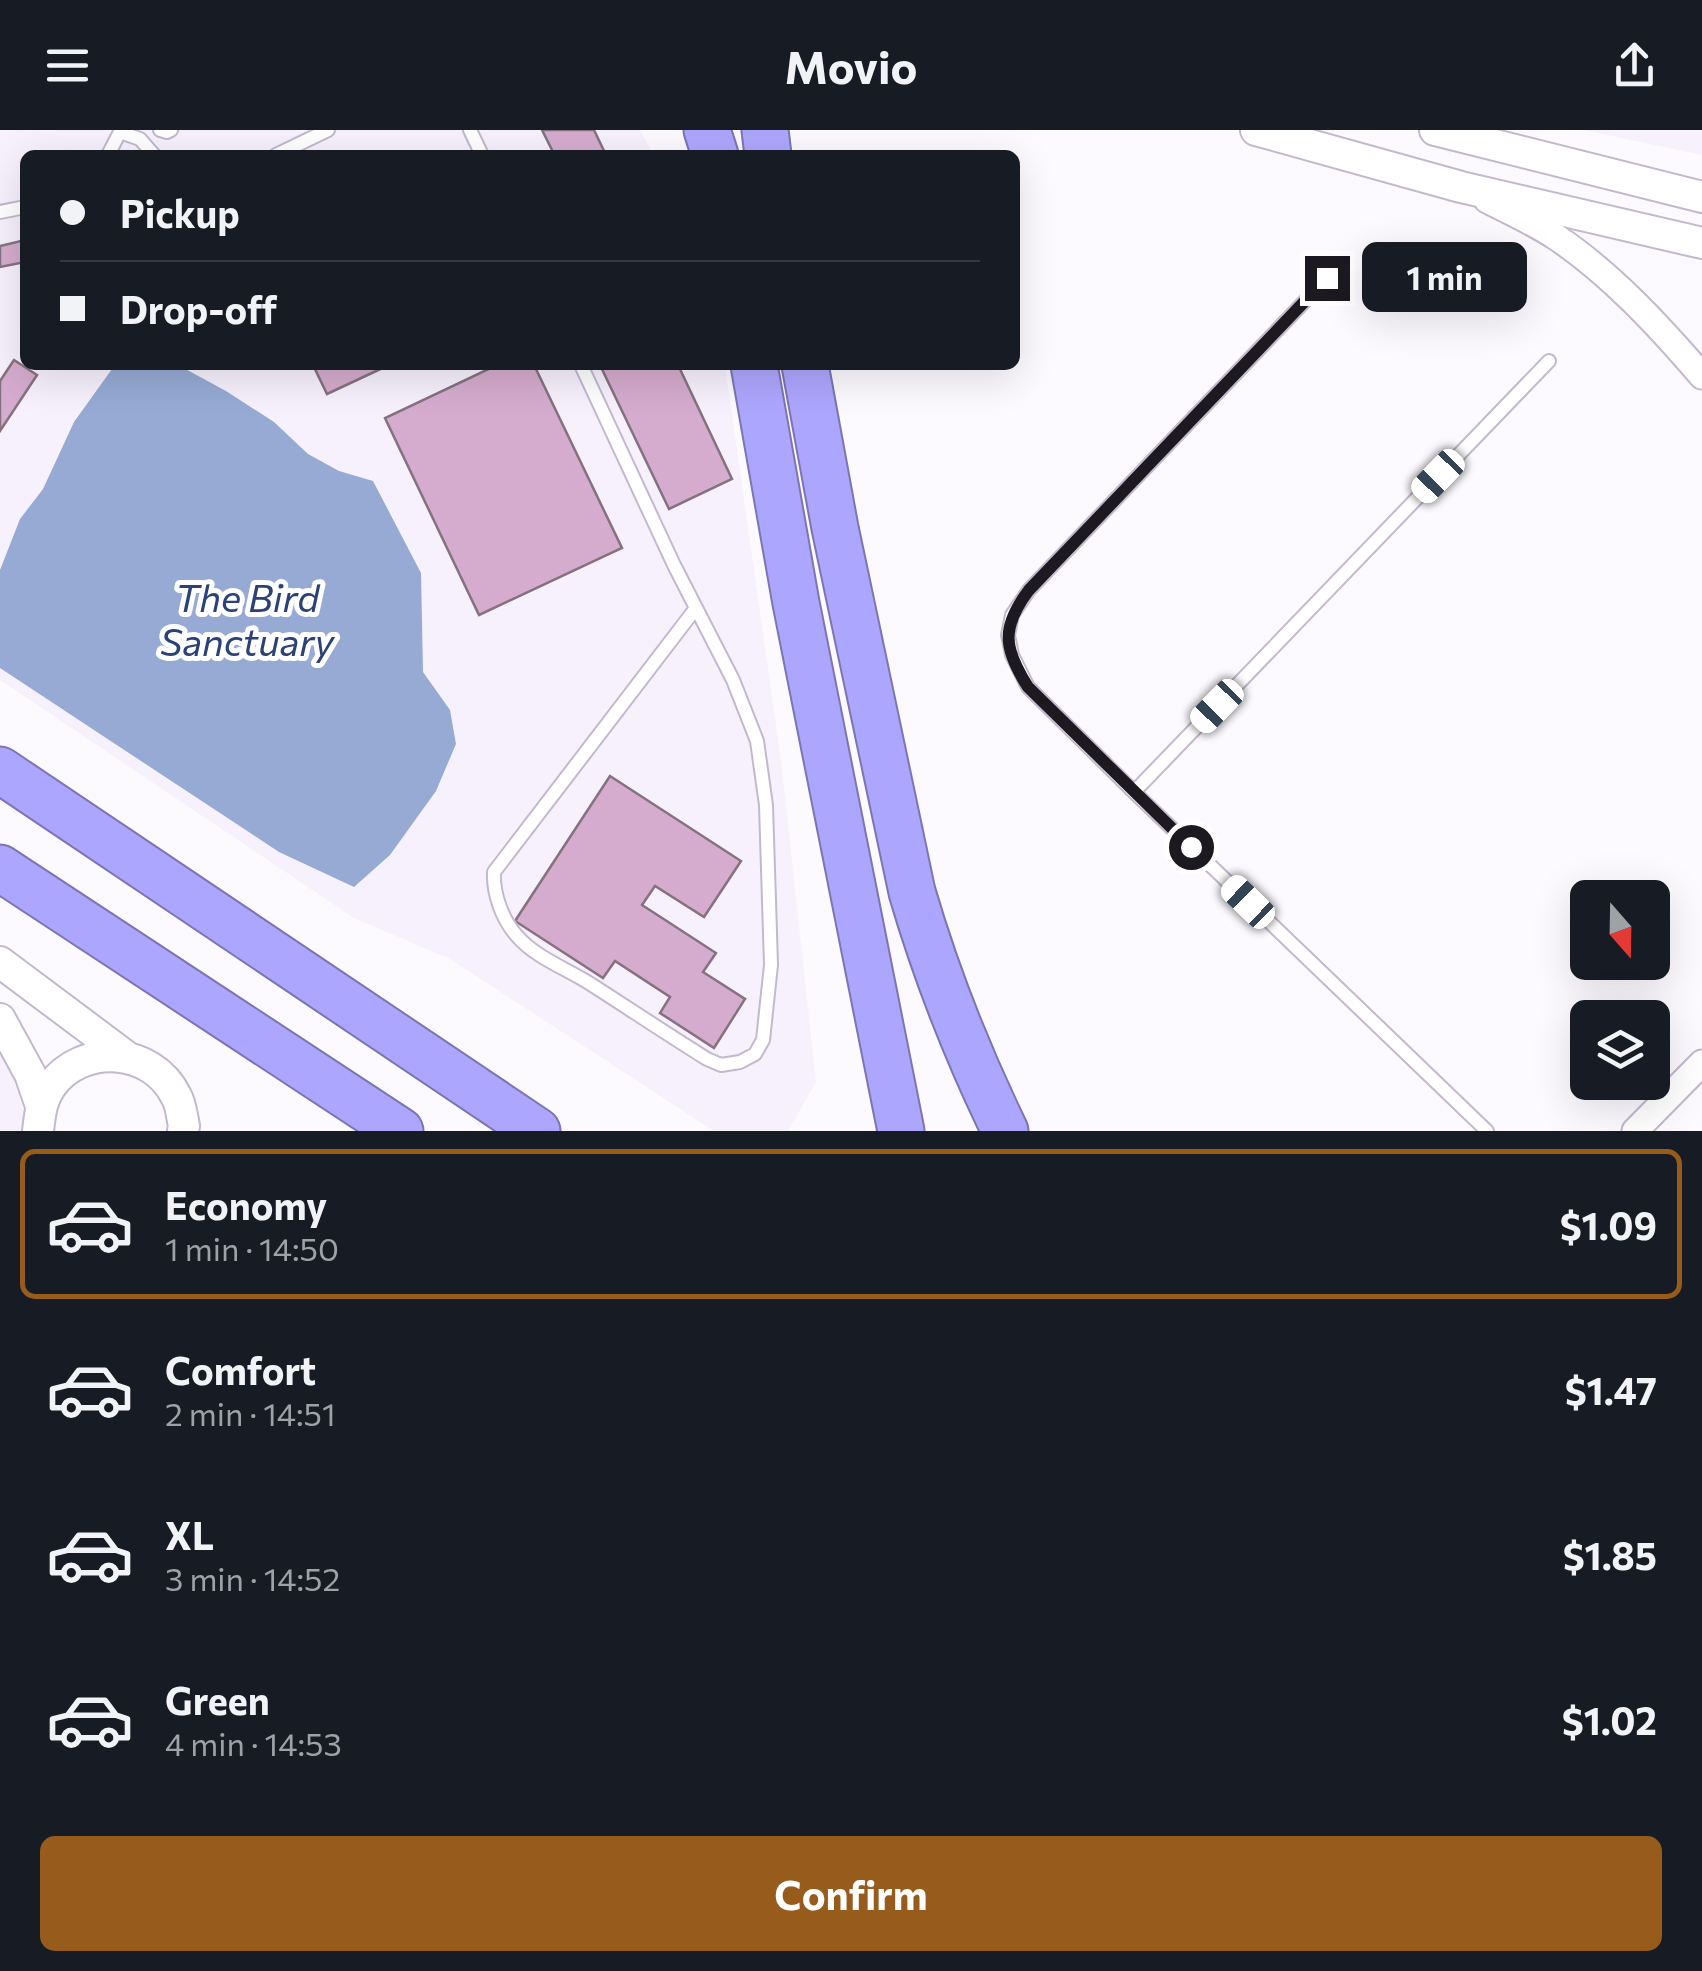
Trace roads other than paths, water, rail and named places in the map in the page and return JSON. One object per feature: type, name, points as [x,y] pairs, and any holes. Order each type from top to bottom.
[{"type":"highway","points":[[755,370],[796,602],[901,1131]]},
{"type":"highway","points":[[806,370],[912,892],[961,1031],[1005,1131]]},
{"type":"highway","points":[[0,770],[537,1131]]},
{"type":"highway","points":[[0,868],[400,1131]]},
{"type":"street","points":[[1256,130],[1461,187],[1702,243]]},
{"type":"street","points":[[1435,130],[1702,198]]},
{"type":"street","points":[[1461,187],[1554,235],[1588,260],[1646,314],[1702,376]]},
{"type":"street","points":[[0,962],[128,1057],[156,1071],[176,1096],[183,1131]]},
{"type":"street","points":[[0,1019],[30,1074],[39,1118]]},
{"type":"street","points":[[39,1118],[50,1087],[66,1071],[84,1060],[106,1055],[128,1057]]},
{"type":"street","points":[[1635,1131],[1696,1079]]},
{"type":"lane","points":[[160,130],[171,130]]},
{"type":"lane","points":[[286,150],[328,130]]},
{"type":"lane","points":[[120,131],[140,139],[150,150]]},
{"type":"lane","points":[[1327,278],[1029,590],[1012,615],[1008,636],[1012,655],[1028,687],[1486,1131]]},
{"type":"lane","points":[[1134,792],[1550,360]]},
{"type":"lane","points":[[583,370],[674,565],[733,680],[758,742],[766,805],[772,965],[763,1040],[756,1054],[721,1065],[706,1060],[528,947],[504,917],[494,882],[494,872],[696,608]]},
{"type":"water","name":"The Bird Sanctuary","points":[[111,370],[187,370],[274,422],[308,454],[339,471],[373,481],[421,573],[423,672],[450,710],[456,744],[436,791],[390,855],[354,887],[279,852],[0,668],[0,570],[20,519],[43,489],[74,422]]}]
